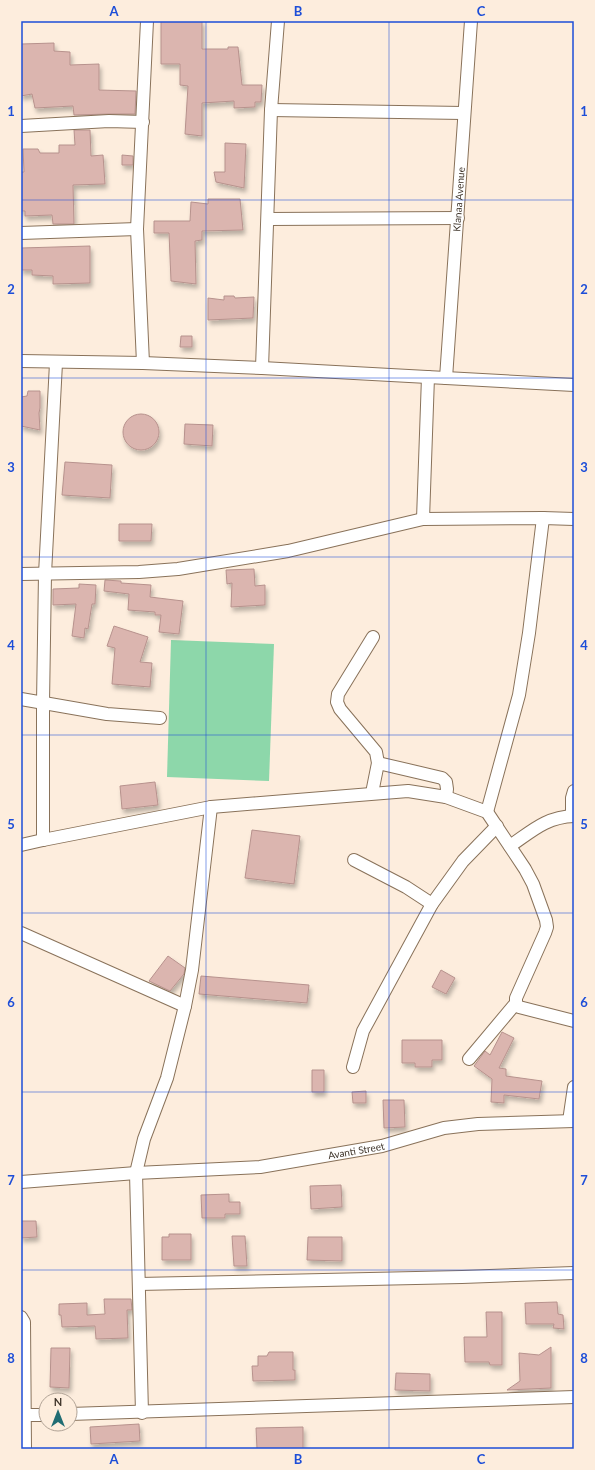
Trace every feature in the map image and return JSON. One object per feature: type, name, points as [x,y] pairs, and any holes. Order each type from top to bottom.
[{"type":"street","points":[[142,363],[137,229],[147,21]]},
{"type":"street","points":[[262,368],[271,110],[278,21]]},
{"type":"street","name":"Klanaa Avenue","points":[[446,378],[458,218],[463,113],[471,21]]},
{"type":"street","points":[[271,110],[463,113]]},
{"type":"street","points":[[21,126],[102,122],[142,122]]},
{"type":"street","points":[[268,219],[458,218]]},
{"type":"street","points":[[21,233],[137,229]]},
{"type":"street","points":[[21,361],[56,363],[142,363],[262,368],[574,385]]},
{"type":"street","points":[[43,840],[45,574],[56,363]]},
{"type":"street","points":[[423,519],[428,377]]},
{"type":"street","points":[[487,812],[519,695],[529,633],[543,518]]},
{"type":"street","points":[[21,574],[139,572],[178,569],[288,551],[423,519],[574,519]]},
{"type":"street","points":[[372,793],[378,763],[376,752],[340,709],[337,702],[338,694],[373,636]]},
{"type":"street","points":[[21,699],[107,714],[160,718]]},
{"type":"street","points":[[378,763],[442,778],[446,782],[446,797]]},
{"type":"street","points":[[21,845],[211,807],[372,793],[408,791],[446,797],[487,812],[525,869],[546,920],[546,927],[545,933],[516,998],[516,1003],[469,1059]]},
{"type":"street","points":[[510,846],[544,822],[573,816],[572,798],[574,791]]},
{"type":"street","points":[[142,1413],[140,1284],[136,1173],[144,1139],[167,1078],[185,1006],[192,970],[211,807]]},
{"type":"street","points":[[353,1067],[364,1031],[432,904],[463,861],[497,826]]},
{"type":"street","points":[[354,860],[406,887],[432,904]]},
{"type":"street","points":[[21,933],[185,1006]]},
{"type":"street","points":[[516,1003],[519,1007],[574,1021]]},
{"type":"street","points":[[572,1121],[574,1087]]},
{"type":"street","name":"Avanti Street","points":[[21,1182],[136,1173],[260,1167],[382,1146],[444,1128],[478,1124],[572,1121]]},
{"type":"street","points":[[140,1284],[447,1278],[574,1273]]},
{"type":"street","points":[[21,1317],[24,1322],[25,1449]]},
{"type":"street","points":[[78,1414],[142,1413],[574,1397]]},
{"type":"street","points":[[25,1415],[38,1415]]},
{"type":"green space","points":[[171,640],[274,644],[269,781],[167,777]]},
{"type":"building","points":[[161,21],[202,21],[202,49],[228,49],[228,47],[238,47],[242,85],[262,85],[261,102],[255,102],[255,107],[234,108],[234,101],[202,103],[202,136],[185,134],[188,86],[180,85],[180,64],[161,64]]},
{"type":"building","points":[[54,43],[54,51],[70,52],[70,65],[99,64],[99,90],[136,91],[135,114],[74,115],[73,106],[35,108],[32,94],[21,96],[21,44]]},
{"type":"building","points":[[74,130],[90,130],[91,156],[103,155],[105,184],[73,185],[74,224],[53,224],[52,215],[25,216],[25,211],[21,211],[21,172],[24,172],[23,149],[38,149],[40,153],[59,153],[59,145],[75,145]]},
{"type":"building","points":[[225,143],[246,144],[244,188],[216,182],[214,172],[225,172]]},
{"type":"building","points":[[122,155],[133,156],[133,165],[122,165]]},
{"type":"building","points":[[208,199],[240,199],[243,230],[202,231],[202,240],[195,241],[196,284],[171,281],[169,233],[154,233],[154,221],[190,221],[191,202],[208,204]]},
{"type":"building","points":[[90,246],[90,283],[53,284],[53,276],[32,275],[32,270],[21,270],[21,248]]},
{"type":"building","points":[[224,296],[234,296],[235,298],[254,297],[253,318],[208,320],[208,298],[224,300]]},
{"type":"building","points":[[181,336],[192,336],[192,347],[180,347]]},
{"type":"building","points":[[28,391],[40,391],[40,430],[21,426],[21,397],[27,396]]},
{"type":"building","points":[[141,414],[151,417],[156,422],[159,432],[156,442],[151,447],[141,450],[131,447],[126,442],[123,432],[126,422],[131,417]]},
{"type":"building","points":[[185,424],[213,425],[212,446],[184,444]]},
{"type":"building","points":[[65,462],[112,465],[110,498],[62,495]]},
{"type":"building","points":[[119,524],[152,524],[151,541],[119,541]]},
{"type":"building","points":[[254,569],[255,586],[265,585],[265,605],[231,607],[232,583],[227,584],[226,570]]},
{"type":"building","points":[[105,580],[121,581],[121,583],[151,585],[150,597],[183,601],[179,634],[159,632],[161,615],[155,615],[155,612],[128,610],[129,594],[104,591]]},
{"type":"building","points":[[79,584],[96,585],[95,604],[92,604],[88,629],[85,628],[84,638],[72,636],[76,604],[53,605],[53,589],[79,588]]},
{"type":"building","points":[[114,626],[148,637],[140,662],[152,663],[150,687],[112,684],[115,648],[107,646]]},
{"type":"building","points":[[155,782],[158,805],[122,809],[120,786]]},
{"type":"building","points":[[252,830],[300,836],[294,884],[245,878]]},
{"type":"building","points":[[168,956],[185,968],[184,974],[170,991],[149,981]]},
{"type":"building","points":[[441,970],[455,978],[446,994],[432,987]]},
{"type":"building","points":[[201,976],[309,985],[307,1003],[199,994]]},
{"type":"building","points":[[502,1032],[514,1038],[499,1068],[506,1069],[506,1076],[542,1081],[539,1099],[504,1095],[504,1103],[491,1102],[492,1079],[474,1066],[485,1051],[490,1055]]},
{"type":"building","points":[[402,1040],[442,1040],[442,1060],[432,1060],[432,1067],[415,1067],[415,1063],[402,1063]]},
{"type":"building","points":[[312,1070],[324,1070],[324,1092],[312,1092]]},
{"type":"building","points":[[366,1091],[366,1103],[353,1103],[352,1092]]},
{"type":"building","points":[[383,1100],[404,1100],[405,1127],[384,1128]]},
{"type":"building","points":[[341,1185],[342,1207],[311,1209],[310,1186]]},
{"type":"building","points":[[229,1194],[229,1202],[240,1202],[240,1214],[225,1214],[225,1218],[202,1218],[201,1195]]},
{"type":"building","points":[[21,1221],[36,1221],[37,1237],[21,1238]]},
{"type":"building","points":[[169,1234],[191,1234],[191,1260],[162,1260],[162,1237],[169,1237]]},
{"type":"building","points":[[232,1236],[245,1236],[247,1266],[234,1266]]},
{"type":"building","points":[[308,1237],[342,1237],[342,1261],[307,1260]]},
{"type":"building","points":[[104,1299],[131,1299],[132,1310],[127,1310],[128,1338],[96,1339],[95,1326],[62,1327],[61,1315],[59,1315],[59,1304],[87,1303],[87,1315],[105,1314]]},
{"type":"building","points":[[557,1302],[558,1314],[563,1315],[564,1329],[553,1328],[554,1324],[526,1324],[525,1303]]},
{"type":"building","points":[[486,1312],[502,1312],[502,1365],[490,1365],[489,1362],[465,1362],[464,1337],[487,1337]]},
{"type":"building","points":[[551,1347],[551,1388],[507,1390],[520,1381],[519,1353],[539,1355]]},
{"type":"building","points":[[51,1348],[70,1348],[69,1388],[50,1387]]},
{"type":"building","points":[[269,1352],[293,1352],[293,1370],[295,1370],[295,1380],[253,1381],[252,1366],[258,1366],[258,1356],[267,1356]]},
{"type":"building","points":[[396,1373],[430,1374],[430,1391],[395,1390]]},
{"type":"building","points":[[139,1424],[140,1441],[91,1444],[90,1427]]},
{"type":"building","points":[[303,1427],[303,1449],[257,1449],[256,1428]]}]
